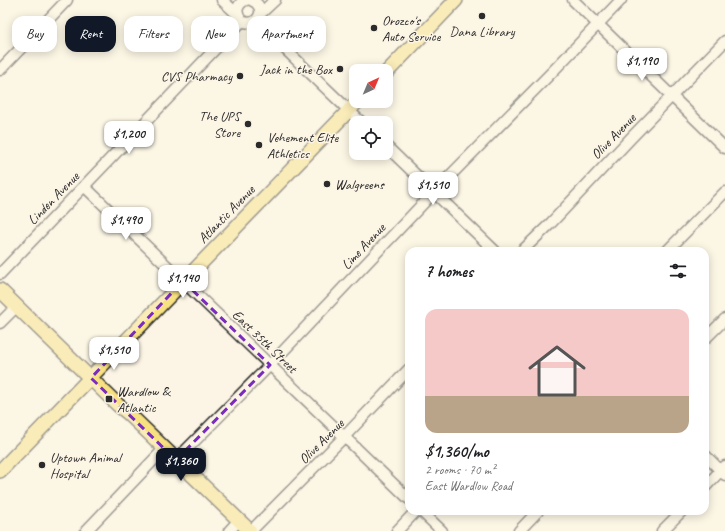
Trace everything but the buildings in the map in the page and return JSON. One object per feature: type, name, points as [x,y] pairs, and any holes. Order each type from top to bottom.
[{"type":"main road","points":[[393,66],[456,0]]},
{"type":"main road","name":"Atlantic Avenue","points":[[0,471],[349,110]]},
{"type":"main road","points":[[0,290],[251,531]]},
{"type":"street","points":[[0,70],[67,0]]},
{"type":"street","points":[[222,0],[247,22]]},
{"type":"street","name":"Linden Avenue","points":[[0,274],[84,186],[240,17],[237,10],[240,4],[246,0]]},
{"type":"street","points":[[251,0],[259,6],[258,16]]},
{"type":"street","points":[[259,16],[275,0]]},
{"type":"street","points":[[574,0],[725,148]]},
{"type":"street","name":"Lime Avenue","points":[[176,460],[270,365],[434,192],[621,0]]},
{"type":"street","name":"Olive Avenue","points":[[526,247],[551,223],[725,41]]},
{"type":"street","points":[[292,52],[355,116]]},
{"type":"street","points":[[393,153],[491,247]]},
{"type":"street","name":"East 35th Street","points":[[84,186],[405,495]]},
{"type":"street","points":[[672,247],[725,192]]},
{"type":"street","points":[[0,323],[17,306]]},
{"type":"street","points":[[709,335],[725,319]]},
{"type":"street","name":"Olive Avenue","points":[[251,531],[405,373]]},
{"type":"street","points":[[86,531],[164,449]]},
{"type":"street","points":[[709,459],[723,471],[709,483]]},
{"type":"street","points":[[396,531],[412,515]]},
{"type":"street","points":[[425,515],[442,531]]},
{"type":"street","points":[[519,531],[534,515]]},
{"type":"street","points":[[662,531],[678,515]]},
{"type":"street","points":[[229,531],[239,520]]},
{"type":"highlighted area","points":[[183,281],[270,365],[176,460],[91,378]]},
{"type":"place","name":"Dana Library","points":[[482,16]]},
{"type":"place","name":"Orozco's Auto Service","points":[[374,28]]},
{"type":"place","name":"Jack in the Box","points":[[340,69]]},
{"type":"place","name":"CVS Pharmacy","points":[[240,76]]},
{"type":"place","name":"The UPS Store","points":[[248,124]]},
{"type":"place","name":"Vehement Elite Athletics","points":[[259,145]]},
{"type":"place","name":"Walgreens","points":[[327,184]]},
{"type":"place","name":"Wardlow & Atlantic","points":[[109,399]]},
{"type":"place","name":"Uptown Animal Hospital","points":[[42,465]]}]
